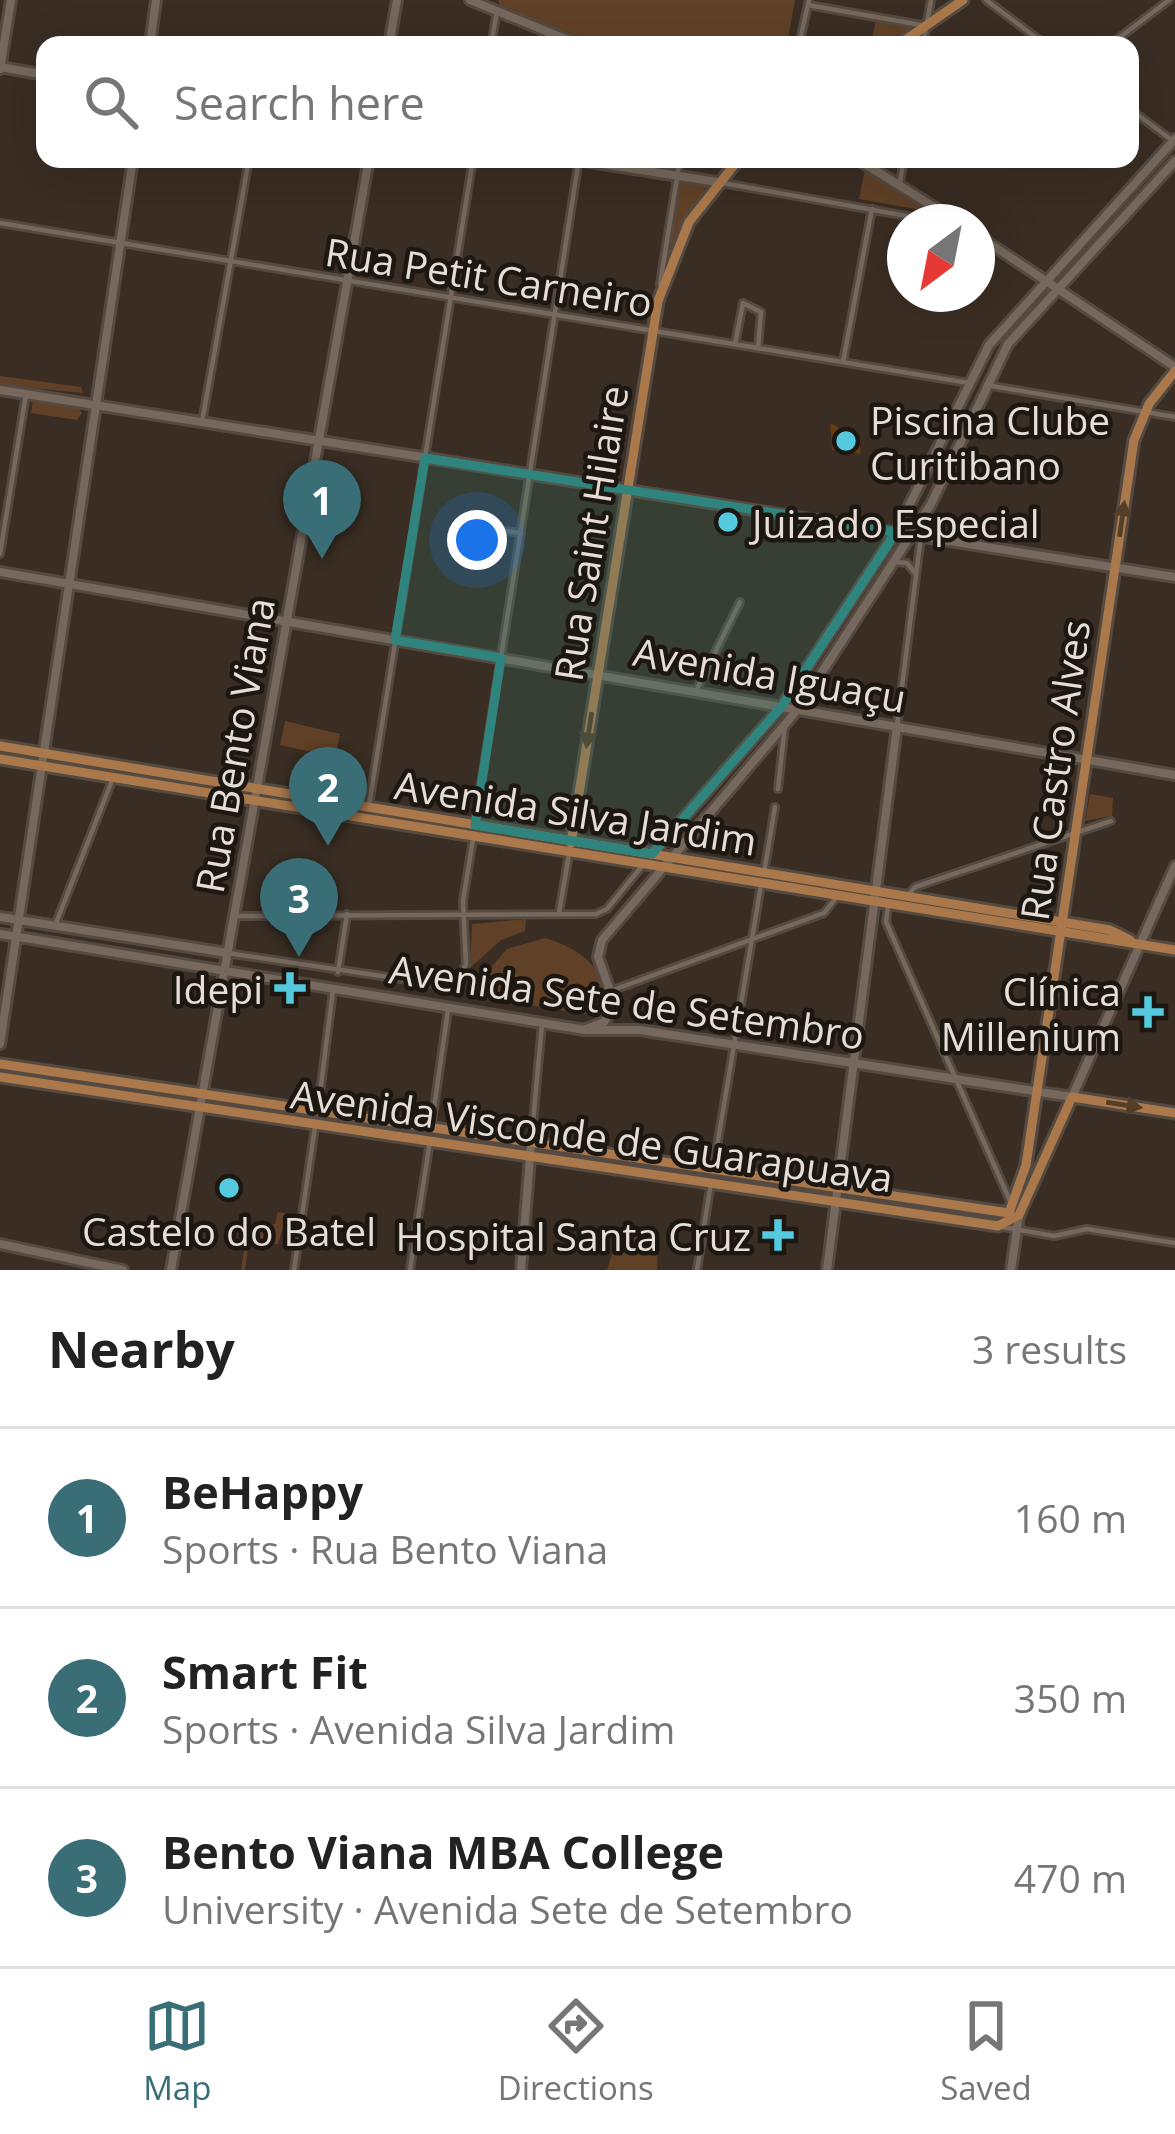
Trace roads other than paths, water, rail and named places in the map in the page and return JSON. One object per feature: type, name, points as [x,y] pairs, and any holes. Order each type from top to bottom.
[{"type":"main road","points":[[11,0],[0,68],[36,74]]},
{"type":"main road","points":[[151,36],[156,0]]},
{"type":"main road","points":[[391,36],[397,0]]},
{"type":"main road","points":[[470,0],[558,36]]},
{"type":"main road","points":[[912,36],[964,0]]},
{"type":"main road","points":[[642,866],[782,706],[896,532],[993,340],[1174,140]]},
{"type":"main road","points":[[585,1030],[610,1016],[613,990],[601,967],[598,946],[798,709],[917,536],[1008,344],[1175,160]]},
{"type":"main road","points":[[0,1044],[132,168]]},
{"type":"main road","name":"Rua Bento Viana","points":[[171,1270],[367,168]]},
{"type":"main road","points":[[627,168],[717,182]]},
{"type":"main road","points":[[658,301],[680,238],[731,168]]},
{"type":"main road","points":[[873,168],[932,204]]},
{"type":"main road","points":[[995,247],[1175,369],[1144,412]]},
{"type":"main road","name":"Rua Saint Hilaire","points":[[569,854],[658,301]]},
{"type":"main road","points":[[0,390],[1175,577]]},
{"type":"main road","name":"Rua Castro Alves","points":[[1016,1212],[1134,440],[1144,412]]},
{"type":"main road","name":"Avenida Iguaçu","points":[[0,572],[1175,775]]},
{"type":"main road","points":[[762,702],[769,721]]},
{"type":"main road","points":[[827,1270],[897,726]]},
{"type":"main road","name":"Avenida Silva Jardim","points":[[0,746],[652,854],[836,898],[874,903],[908,897],[1061,928]]},
{"type":"main road","name":"Avenida Silva Jardim","points":[[0,759],[703,876],[762,879],[888,906],[1110,930],[1140,944],[1175,950]]},
{"type":"main road","points":[[168,774],[175,788]]},
{"type":"main road","points":[[315,812],[343,803]]},
{"type":"main road","points":[[386,811],[400,826]]},
{"type":"main road","points":[[690,861],[703,876]]},
{"type":"main road","points":[[991,1225],[1010,1225],[1175,866]]},
{"type":"main road","name":"Avenida Sete de Setembro","points":[[0,916],[227,953]]},
{"type":"main road","name":"Avenida Sete de Setembro","points":[[0,934],[585,1030],[640,1030],[1175,1113]]},
{"type":"main road","name":"Avenida Visconde de Guarapuava","points":[[0,1064],[127,1084],[295,1121],[380,1121],[486,1150],[531,1150]]},
{"type":"main road","name":"Avenida Visconde de Guarapuava","points":[[0,1077],[143,1099],[284,1107],[363,1131],[467,1134],[531,1150],[712,1177],[805,1197],[837,1196],[1000,1215],[1016,1212]]},
{"type":"main road","points":[[127,1084],[143,1099]]},
{"type":"main road","points":[[284,1107],[295,1121]]},
{"type":"main road","points":[[363,1131],[380,1121]]},
{"type":"main road","points":[[467,1134],[486,1150]]},
{"type":"main road","points":[[521,1270],[531,1150]]},
{"type":"main road","name":"Avenida Visconde de Guarapuava","points":[[712,1177],[788,1183],[991,1225]]},
{"type":"main road","points":[[788,1183],[805,1197]]},
{"type":"main road","points":[[1011,1270],[1016,1212]]},
{"type":"main road","points":[[0,1246],[123,1270]]},
{"type":"street","points":[[925,36],[931,0]]},
{"type":"street","points":[[986,0],[1034,36]]},
{"type":"street","points":[[1121,36],[1169,0]]},
{"type":"street","points":[[801,36],[808,3],[927,26]]},
{"type":"street","points":[[493,36],[497,11]]},
{"type":"street","points":[[1139,115],[1174,140]]},
{"type":"street","points":[[202,422],[248,168]]},
{"type":"street","points":[[368,808],[472,168]]},
{"type":"street","points":[[475,825],[575,168]]},
{"type":"street","name":"Rua Saint Hilaire","points":[[658,301],[679,168]]},
{"type":"street","points":[[900,182],[902,168]]},
{"type":"street","points":[[1166,170],[1175,179]]},
{"type":"street","points":[[717,182],[887,212]]},
{"type":"street","points":[[843,362],[872,209]]},
{"type":"street","name":"Rua Petit Carneiro","points":[[0,223],[969,383]]},
{"type":"street","points":[[735,344],[743,303],[761,312],[758,348]]},
{"type":"street","points":[[986,386],[1175,417]]},
{"type":"street","points":[[0,554],[26,394]]},
{"type":"street","points":[[475,527],[520,533]]},
{"type":"street","points":[[897,726],[917,536]]},
{"type":"street","points":[[896,562],[907,563],[916,576]]},
{"type":"street","points":[[696,691],[740,602]]},
{"type":"street","points":[[778,789],[785,725]]},
{"type":"street","points":[[55,926],[113,778]]},
{"type":"street","points":[[697,1270],[775,807]]},
{"type":"street","points":[[908,897],[914,887],[1111,820]]},
{"type":"street","points":[[468,919],[463,901],[473,838]]},
{"type":"street","name":"Rua Saint Hilaire","points":[[558,916],[569,854]]},
{"type":"street","points":[[234,916],[468,919],[601,913],[642,866]]},
{"type":"street","points":[[613,990],[824,913],[836,898]]},
{"type":"street","points":[[874,903],[1016,1212]]},
{"type":"street","points":[[886,922],[888,906]]},
{"type":"street","points":[[338,972],[346,914]]},
{"type":"street","name":"Avenida Sete de Setembro","points":[[227,953],[454,987],[464,975],[468,919]]},
{"type":"street","points":[[294,1270],[333,990]]},
{"type":"street","points":[[410,1270],[448,1008]]},
{"type":"street","points":[[531,1150],[542,1023]]},
{"type":"street","name":"Avenida Visconde de Guarapuava","points":[[991,1225],[1054,1236],[1087,1229],[1175,1243]]},
{"type":"place","name":"Piscina Clube Curitibano","points":[[846,441]]},
{"type":"place","name":"Juizado Especial","points":[[728,522]]},
{"type":"place","name":"BeHappy","points":[[322,559]]},
{"type":"place","name":"Smart Fit","points":[[328,846]]},
{"type":"place","name":"Bento Viana MBA College","points":[[299,957]]},
{"type":"place","name":"Idepi","points":[[290,988]]},
{"type":"place","name":"Clínica Millenium","points":[[1148,1012]]},
{"type":"place","name":"Castelo do Batel","points":[[229,1188]]},
{"type":"place","name":"Hospital Santa Cruz","points":[[778,1235]]}]
